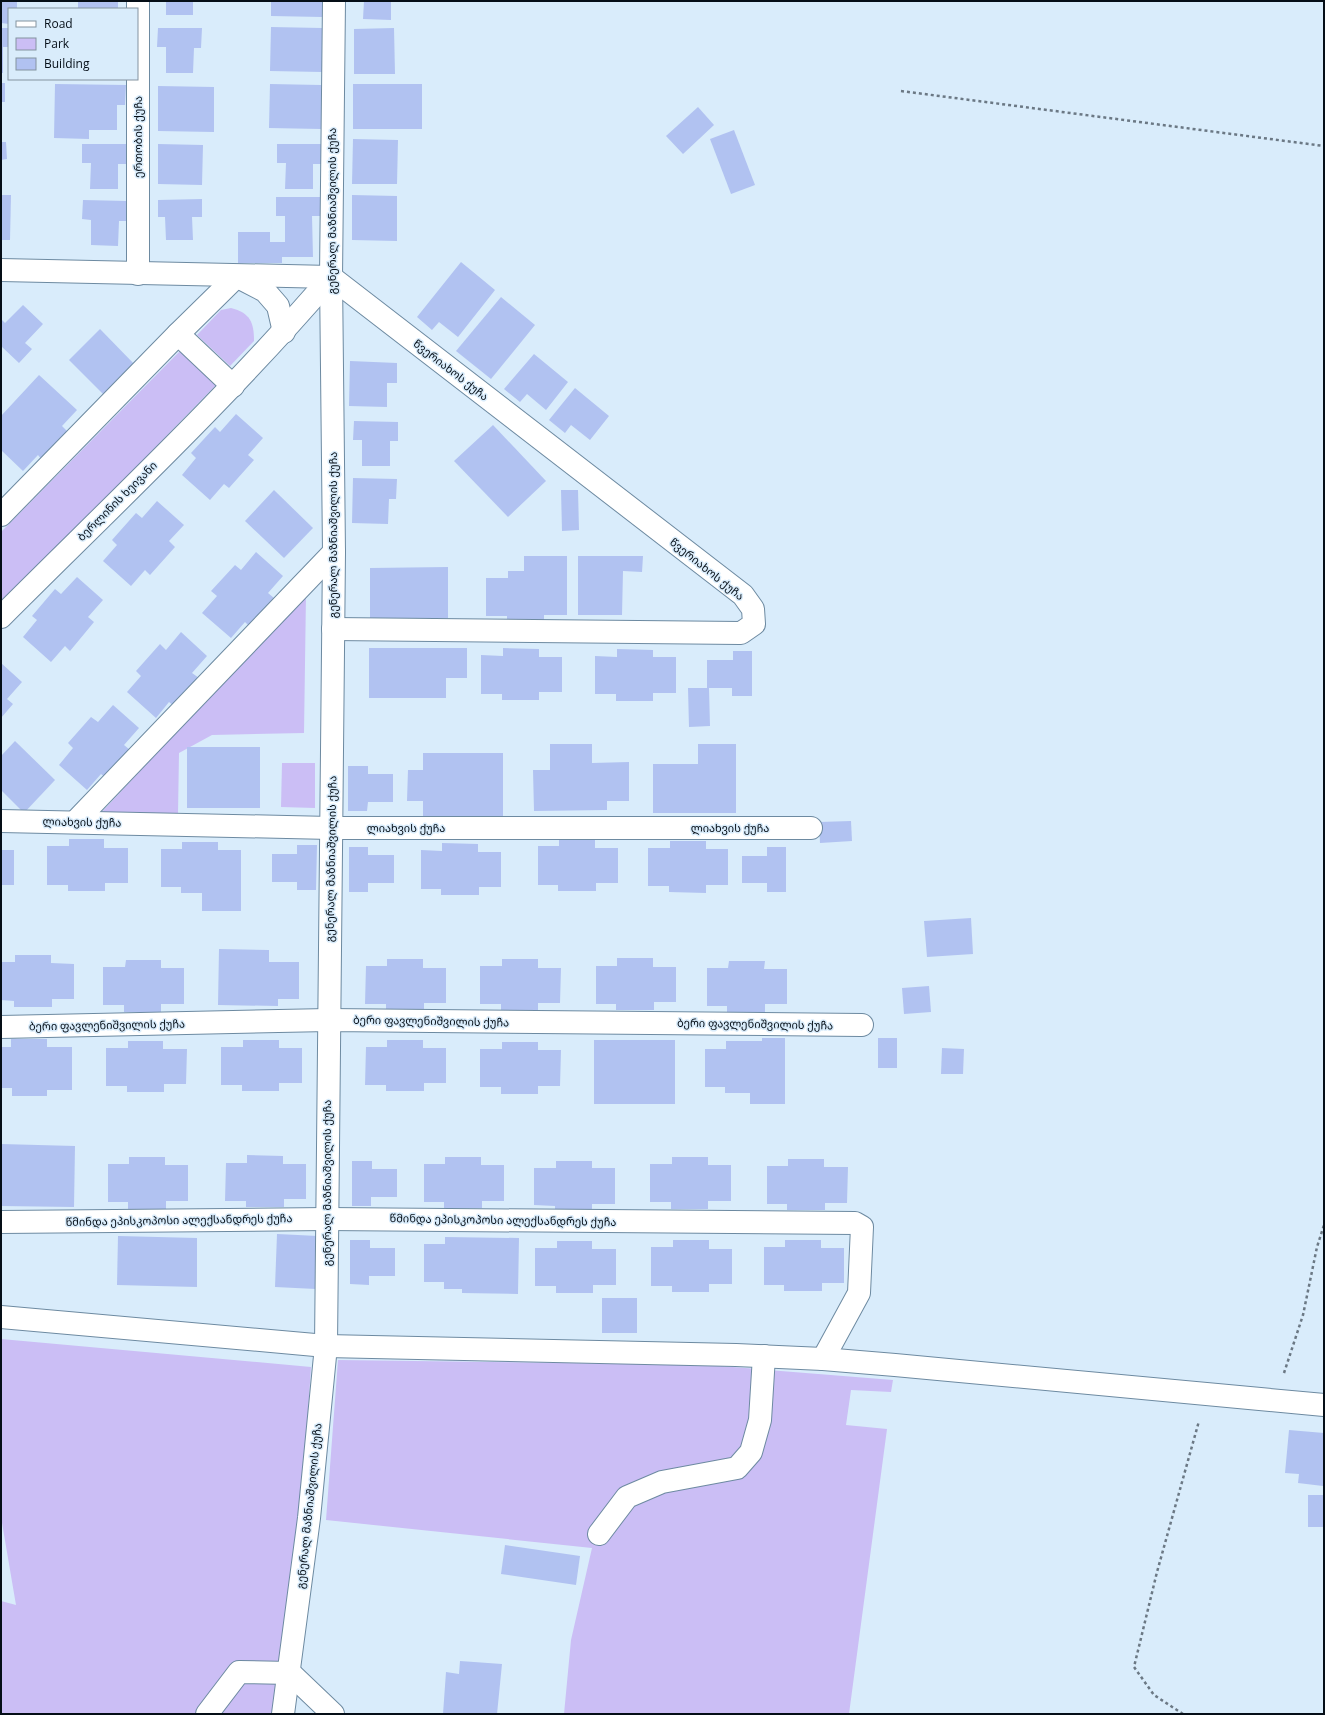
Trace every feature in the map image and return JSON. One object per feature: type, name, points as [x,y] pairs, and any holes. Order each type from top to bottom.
[{"type":"street","name":"ერთობის ქუჩა","points":[[138,1],[138,274]]},
{"type":"street","name":"გენერალ მაზნიაშვილის ქუჩა","points":[[283,1714],[290,1673],[310,1518],[326,1346],[328,1020],[334,552],[331,277],[334,1]]},
{"type":"street","points":[[1,270],[331,277]]},
{"type":"street","points":[[237,276],[265,291],[278,306],[284,332]]},
{"type":"street","points":[[1,516],[178,334],[237,276]]},
{"type":"street","name":"ბერლინის ხეივანი","points":[[1,617],[233,386],[284,332],[331,277]]},
{"type":"street","name":"წვერიახოს ქუჩა","points":[[331,277],[743,595],[753,609],[754,624],[741,633],[333,630]]},
{"type":"street","points":[[178,334],[233,386]]},
{"type":"street","points":[[76,822],[334,552]]},
{"type":"street","name":"ლიახვის ქუჩა","points":[[1,820],[331,828],[811,828]]},
{"type":"street","name":"ბერი ფავლენიშვილის ქუჩა","points":[[1,1027],[328,1020],[862,1025]]},
{"type":"street","name":"წმინდა ეპისკოპოსი ალექსანდრეს ქუჩა","points":[[1,1222],[327,1219],[855,1223],[862,1227],[859,1293],[823,1359]]},
{"type":"street","points":[[1,1317],[326,1346],[764,1356],[823,1359],[895,1364],[1324,1405]]},
{"type":"street","points":[[599,1534],[627,1497],[662,1482],[737,1468],[751,1452],[760,1420],[764,1356]]},
{"type":"street","points":[[207,1714],[239,1672],[290,1673],[333,1714]]},
{"type":"path","points":[[901,90],[1324,146]]},
{"type":"path","points":[[1275,1400],[1303,1315],[1317,1247],[1324,1225]]},
{"type":"path","points":[[1183,1714],[1154,1695],[1134,1667],[1157,1572],[1207,1394]]},
{"type":"green space","points":[[231,308],[243,313],[250,319],[254,341],[230,366],[197,335],[221,310]]},
{"type":"green space","points":[[181,350],[216,385],[1,606],[1,532]]},
{"type":"green space","points":[[306,594],[304,733],[212,735],[179,753],[178,814],[98,816]]},
{"type":"green space","points":[[282,763],[315,763],[315,808],[281,807]]},
{"type":"green space","points":[[1,1339],[311,1367],[300,1537],[272,1714],[1,1714],[1,1601],[16,1605],[1,1517]]},
{"type":"green space","points":[[338,1360],[708,1365],[893,1380],[891,1392],[851,1390],[846,1425],[887,1429],[849,1714],[564,1714],[571,1640],[592,1548],[326,1520]]},
{"type":"building","points":[[1,1],[17,1],[17,8],[8,8],[8,24],[1,23]]},
{"type":"building","points":[[78,1],[118,1],[118,8],[78,8]]},
{"type":"building","points":[[166,1],[193,1],[193,15],[166,15]]},
{"type":"building","points":[[271,1],[322,1],[322,17],[271,16]]},
{"type":"building","points":[[364,1],[391,1],[391,20],[363,19]]},
{"type":"building","points":[[271,27],[322,28],[322,72],[270,71]]},
{"type":"building","points":[[1,28],[8,28],[8,47],[3,47],[3,73],[1,73]]},
{"type":"building","points":[[158,28],[202,28],[201,48],[194,48],[193,73],[166,73],[166,47],[157,47]]},
{"type":"building","points":[[394,28],[395,74],[354,74],[354,29]]},
{"type":"building","points":[[1,83],[5,83],[5,102],[1,102]]},
{"type":"building","points":[[55,84],[126,85],[125,105],[117,105],[117,130],[89,130],[89,139],[54,138]]},
{"type":"building","points":[[270,84],[321,85],[321,129],[269,128]]},
{"type":"building","points":[[353,84],[422,84],[422,129],[353,129]]},
{"type":"building","points":[[158,86],[214,87],[214,132],[158,131]]},
{"type":"building","points":[[698,107],[714,125],[683,154],[666,136]]},
{"type":"building","points":[[734,130],[755,185],[731,194],[710,139]]},
{"type":"building","points":[[353,139],[398,140],[397,184],[352,184]]},
{"type":"building","points":[[1,142],[6,142],[7,159],[1,160]]},
{"type":"building","points":[[82,144],[127,144],[126,164],[118,164],[118,189],[90,189],[91,163],[82,163]]},
{"type":"building","points":[[158,144],[203,145],[202,185],[158,184]]},
{"type":"building","points":[[277,144],[322,144],[321,164],[313,164],[313,189],[285,189],[286,163],[277,163]]},
{"type":"building","points":[[1,195],[11,195],[10,240],[1,240]]},
{"type":"building","points":[[352,195],[397,196],[397,241],[352,240]]},
{"type":"building","points":[[276,197],[320,197],[321,216],[312,216],[313,257],[282,257],[282,263],[238,263],[238,232],[270,232],[270,242],[285,242],[285,216],[276,216]]},
{"type":"building","points":[[202,199],[202,217],[192,217],[193,240],[166,240],[165,217],[158,217],[158,200]]},
{"type":"building","points":[[83,200],[127,201],[127,221],[119,221],[118,246],[91,245],[91,220],[82,219]]},
{"type":"building","points":[[461,262],[495,290],[458,337],[439,322],[432,330],[417,317]]},
{"type":"building","points":[[501,297],[535,325],[491,379],[456,351]]},
{"type":"building","points":[[23,305],[43,324],[25,343],[32,349],[19,363],[1,346],[1,319],[5,323]]},
{"type":"building","points":[[100,329],[137,367],[106,397],[69,360]]},
{"type":"building","points":[[534,354],[568,382],[546,410],[527,394],[520,402],[504,389]]},
{"type":"building","points":[[350,361],[397,363],[397,383],[387,383],[387,407],[349,406]]},
{"type":"building","points":[[39,375],[77,410],[62,426],[68,432],[42,460],[38,455],[23,471],[1,450],[1,416]]},
{"type":"building","points":[[575,388],[609,416],[590,440],[571,425],[565,433],[549,420]]},
{"type":"building","points":[[236,414],[263,438],[248,455],[254,460],[229,488],[224,484],[210,500],[182,475],[196,458],[191,453],[215,427],[220,432]]},
{"type":"building","points":[[354,421],[398,422],[398,441],[390,441],[390,466],[362,466],[362,440],[353,440]]},
{"type":"building","points":[[493,425],[546,481],[508,517],[454,461]]},
{"type":"building","points":[[353,478],[397,479],[396,499],[389,499],[388,524],[352,523]]},
{"type":"building","points":[[274,490],[313,528],[284,558],[245,521]]},
{"type":"building","points":[[561,490],[578,490],[579,530],[562,531]]},
{"type":"building","points":[[157,501],[184,525],[169,541],[175,547],[150,575],[145,570],[131,586],[103,561],[117,545],[112,540],[136,513],[142,518]]},
{"type":"building","points":[[256,552],[283,576],[268,593],[274,598],[249,626],[245,622],[231,638],[202,613],[217,596],[211,591],[235,565],[241,570]]},
{"type":"building","points":[[524,556],[567,556],[567,615],[544,615],[544,623],[507,622],[507,616],[486,616],[486,578],[508,578],[508,571],[524,571]]},
{"type":"building","points":[[578,556],[643,556],[642,572],[623,571],[622,615],[578,615]]},
{"type":"building","points":[[448,567],[448,618],[370,618],[370,568]]},
{"type":"building","points":[[77,577],[103,600],[88,617],[94,622],[70,651],[65,646],[51,662],[23,637],[37,620],[32,616],[55,589],[61,594]]},
{"type":"building","points":[[181,632],[207,656],[192,673],[199,678],[174,706],[169,702],[156,718],[127,692],[141,676],[136,671],[160,644],[166,650]]},
{"type":"building","points":[[369,648],[467,648],[467,678],[446,678],[446,698],[369,698]]},
{"type":"building","points":[[503,648],[539,649],[539,657],[562,657],[562,692],[539,692],[539,700],[502,700],[502,694],[481,694],[481,655],[503,656]]},
{"type":"building","points":[[617,649],[653,650],[653,657],[676,657],[676,693],[653,693],[653,701],[616,701],[616,694],[595,694],[595,656],[617,657]]},
{"type":"building","points":[[733,651],[752,651],[752,696],[732,696],[732,688],[709,688],[710,726],[689,727],[688,688],[707,688],[707,660],[733,660]]},
{"type":"building","points":[[1,663],[22,682],[7,699],[13,704],[1,718]]},
{"type":"building","points":[[113,705],[139,728],[124,745],[130,750],[106,778],[101,774],[87,790],[59,765],[73,748],[68,743],[91,717],[98,722]]},
{"type":"building","points":[[15,741],[55,780],[24,813],[1,790],[1,756]]},
{"type":"building","points":[[550,744],[592,744],[592,763],[629,762],[629,801],[607,801],[607,810],[534,811],[533,770],[550,770]]},
{"type":"building","points":[[698,744],[736,744],[736,813],[653,813],[653,764],[698,764]]},
{"type":"building","points":[[187,747],[260,747],[260,808],[187,808]]},
{"type":"building","points":[[423,753],[503,753],[503,816],[423,816],[423,801],[407,801],[408,770],[423,770]]},
{"type":"building","points":[[348,766],[368,766],[368,774],[393,774],[393,802],[368,802],[367,811],[348,811]]},
{"type":"building","points":[[851,821],[852,841],[820,843],[819,822]]},
{"type":"building","points":[[69,839],[104,839],[104,848],[128,848],[128,883],[105,883],[105,891],[68,891],[68,885],[47,885],[47,846],[69,846]]},
{"type":"building","points":[[559,839],[595,839],[595,848],[618,848],[618,883],[596,883],[596,891],[558,891],[558,885],[538,885],[538,846],[559,846]]},
{"type":"building","points":[[670,841],[706,841],[706,849],[728,849],[728,885],[706,885],[706,893],[669,892],[669,886],[648,886],[648,848],[670,848]]},
{"type":"building","points":[[182,842],[218,842],[218,850],[241,850],[241,911],[202,911],[202,893],[181,893],[181,887],[161,887],[161,849],[182,849]]},
{"type":"building","points":[[442,843],[478,844],[478,852],[501,852],[501,887],[479,887],[479,895],[441,895],[441,889],[421,889],[421,850],[442,851]]},
{"type":"building","points":[[297,845],[317,845],[316,890],[297,890],[297,882],[272,882],[272,854],[297,854]]},
{"type":"building","points":[[349,847],[368,847],[368,855],[394,855],[394,883],[368,883],[368,892],[349,892]]},
{"type":"building","points":[[767,847],[786,847],[786,892],[767,892],[767,883],[742,883],[742,856],[767,856]]},
{"type":"building","points":[[1,850],[14,850],[14,885],[1,885]]},
{"type":"building","points":[[971,918],[973,954],[927,957],[924,921]]},
{"type":"building","points":[[219,949],[269,950],[269,962],[299,962],[299,999],[278,999],[278,1006],[218,1005]]},
{"type":"building","points":[[15,955],[51,955],[51,963],[74,964],[74,999],[52,999],[52,1007],[14,1007],[14,1001],[1,1000],[1,962],[15,962]]},
{"type":"building","points":[[617,958],[653,958],[653,967],[676,967],[676,1002],[654,1002],[654,1010],[616,1010],[616,1004],[596,1004],[596,966],[617,966]]},
{"type":"building","points":[[387,959],[423,959],[423,968],[446,968],[446,1003],[424,1003],[424,1011],[386,1011],[386,1004],[365,1004],[366,966],[387,966]]},
{"type":"building","points":[[502,959],[538,959],[538,968],[561,968],[560,1003],[538,1003],[538,1011],[501,1011],[501,1004],[480,1004],[480,966],[502,966]]},
{"type":"building","points":[[126,960],[161,960],[161,968],[184,968],[184,1004],[161,1004],[161,1012],[124,1012],[124,1005],[103,1005],[103,967],[125,967]]},
{"type":"building","points":[[729,961],[765,961],[764,969],[787,969],[787,1004],[765,1004],[765,1013],[727,1012],[727,1006],[707,1006],[707,968],[728,968]]},
{"type":"building","points":[[929,986],[931,1012],[904,1014],[902,988]]},
{"type":"building","points":[[762,1038],[785,1038],[785,1104],[750,1104],[750,1093],[725,1093],[725,1087],[705,1087],[705,1049],[726,1049],[726,1041],[762,1041]]},
{"type":"building","points":[[878,1038],[897,1038],[897,1068],[878,1068]]},
{"type":"building","points":[[11,1039],[47,1039],[47,1047],[72,1047],[72,1090],[47,1090],[47,1096],[12,1096],[12,1088],[1,1088],[1,1047],[11,1047]]},
{"type":"building","points":[[243,1040],[279,1040],[279,1048],[302,1048],[302,1083],[279,1083],[279,1091],[242,1091],[242,1085],[221,1085],[221,1047],[243,1047]]},
{"type":"building","points":[[387,1040],[423,1040],[423,1048],[446,1048],[446,1083],[424,1083],[424,1091],[386,1091],[386,1085],[365,1085],[366,1047],[387,1047]]},
{"type":"building","points":[[594,1040],[675,1040],[675,1104],[594,1104]]},
{"type":"building","points":[[128,1041],[163,1041],[163,1049],[187,1049],[186,1084],[164,1084],[164,1092],[127,1092],[127,1086],[106,1086],[106,1048],[128,1048]]},
{"type":"building","points":[[502,1042],[538,1042],[538,1050],[561,1050],[560,1086],[538,1086],[538,1094],[501,1094],[501,1087],[480,1087],[480,1049],[502,1049]]},
{"type":"building","points":[[942,1048],[964,1049],[963,1074],[941,1074]]},
{"type":"building","points":[[1,1144],[75,1146],[74,1207],[1,1206]]},
{"type":"building","points":[[247,1155],[283,1156],[283,1164],[306,1164],[306,1199],[284,1199],[284,1207],[246,1207],[246,1201],[225,1201],[226,1163],[247,1163]]},
{"type":"building","points":[[129,1157],[165,1157],[165,1165],[188,1165],[188,1201],[166,1201],[166,1209],[128,1209],[128,1202],[108,1202],[108,1164],[129,1164]]},
{"type":"building","points":[[445,1157],[481,1157],[481,1165],[504,1165],[504,1201],[482,1201],[482,1208],[444,1208],[444,1202],[424,1202],[424,1164],[445,1164]]},
{"type":"building","points":[[672,1157],[708,1157],[708,1165],[731,1165],[731,1201],[708,1201],[708,1209],[671,1209],[671,1202],[650,1202],[650,1164],[672,1164]]},
{"type":"building","points":[[788,1159],[824,1159],[824,1167],[848,1167],[847,1203],[825,1203],[825,1210],[787,1210],[787,1204],[767,1204],[767,1166],[788,1166]]},
{"type":"building","points":[[352,1161],[372,1161],[372,1169],[397,1169],[397,1197],[371,1197],[371,1206],[352,1206]]},
{"type":"building","points":[[556,1161],[592,1161],[592,1168],[615,1168],[615,1204],[592,1204],[592,1212],[555,1212],[555,1206],[534,1205],[534,1168],[556,1168]]},
{"type":"building","points":[[277,1234],[318,1236],[316,1289],[275,1287]]},
{"type":"building","points":[[118,1236],[197,1238],[197,1287],[117,1285]]},
{"type":"building","points":[[445,1237],[519,1238],[518,1294],[462,1293],[462,1289],[444,1289],[444,1282],[424,1282],[424,1244],[445,1244]]},
{"type":"building","points":[[350,1240],[370,1240],[370,1248],[395,1248],[395,1276],[369,1276],[369,1285],[350,1284]]},
{"type":"building","points":[[673,1240],[709,1240],[709,1249],[732,1249],[732,1284],[709,1284],[709,1292],[672,1292],[672,1286],[651,1286],[651,1247],[673,1247]]},
{"type":"building","points":[[785,1240],[821,1240],[821,1248],[844,1248],[844,1283],[822,1283],[822,1291],[784,1291],[784,1285],[764,1285],[764,1247],[785,1247]]},
{"type":"building","points":[[557,1241],[592,1241],[592,1249],[616,1249],[616,1285],[593,1285],[593,1293],[556,1293],[556,1286],[535,1286],[535,1248],[557,1248]]},
{"type":"building","points":[[602,1298],[637,1298],[637,1333],[602,1333]]},
{"type":"building","points":[[1289,1430],[1324,1433],[1323,1486],[1298,1483],[1299,1474],[1285,1473]]},
{"type":"building","points":[[1308,1495],[1324,1495],[1324,1527],[1308,1527]]},
{"type":"building","points":[[505,1545],[580,1556],[576,1585],[501,1574]]},
{"type":"building","points":[[460,1661],[502,1664],[497,1714],[443,1714],[446,1672],[459,1674]]}]
